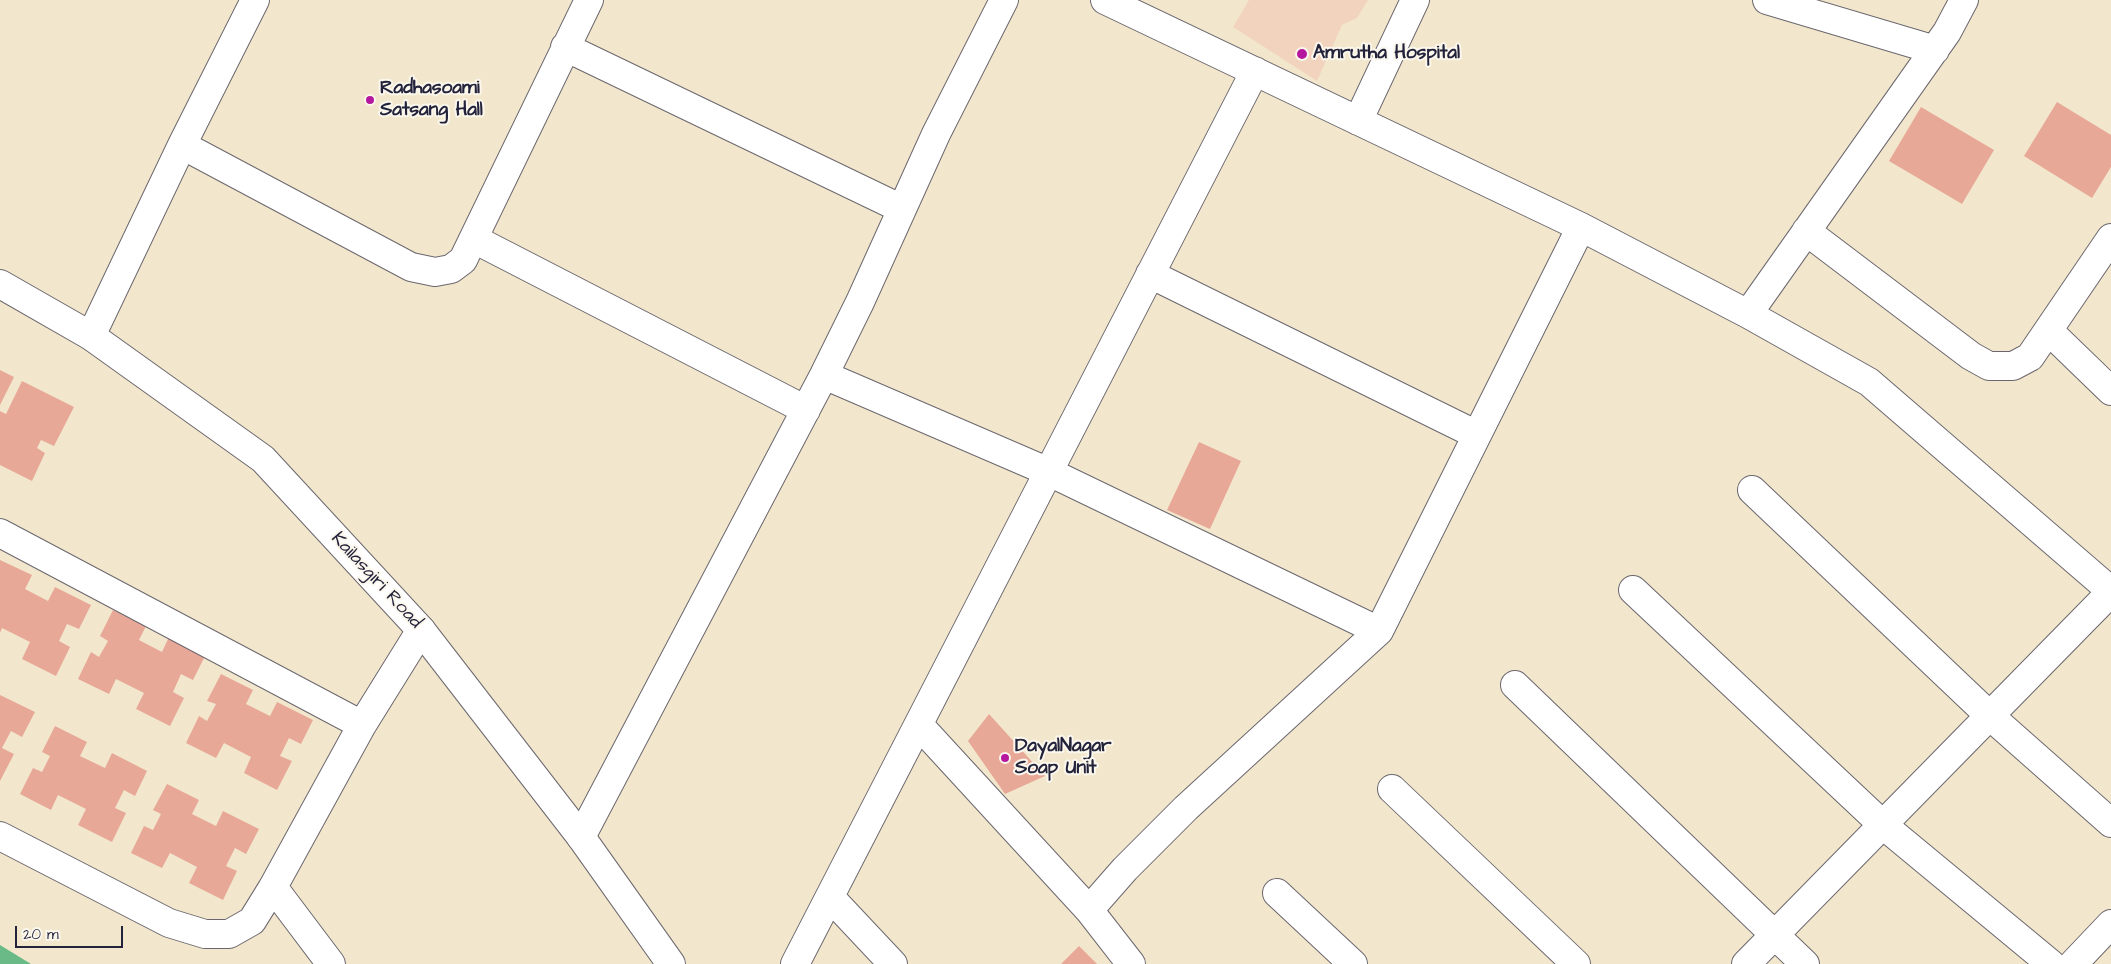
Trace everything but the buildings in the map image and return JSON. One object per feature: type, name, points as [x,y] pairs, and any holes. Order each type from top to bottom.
[{"type":"street","points":[[91,336],[182,145],[255,0]]},
{"type":"street","points":[[182,145],[411,267],[435,272],[451,269],[463,260],[474,239],[589,0]]},
{"type":"street","points":[[581,838],[824,375],[860,302],[936,134],[1004,0]]},
{"type":"street","points":[[1105,0],[1133,6],[1255,71],[1580,227],[1748,314],[1868,382],[2111,591],[1746,964]]},
{"type":"street","points":[[1358,121],[1415,0]]},
{"type":"street","points":[[1767,0],[1934,50]]},
{"type":"street","points":[[1748,314],[1947,32],[1964,0]]},
{"type":"street","points":[[565,47],[902,209]]},
{"type":"street","points":[[795,964],[1255,71]]},
{"type":"street","points":[[1090,910],[1125,869],[1186,808],[1379,631],[1580,227]]},
{"type":"street","points":[[1806,231],[1971,356],[1989,366],[2013,366],[2030,357],[2111,238]]},
{"type":"street","points":[[474,239],[806,410]]},
{"type":"street","points":[[1150,274],[1477,435]]},
{"type":"street","name":"Kailasgiri Road","points":[[0,284],[91,336],[264,459],[421,630],[581,838],[671,964]]},
{"type":"street","points":[[2049,331],[2111,390]]},
{"type":"street","points":[[824,375],[1049,472],[1379,631]]},
{"type":"street","points":[[1752,490],[1990,716],[2111,823]]},
{"type":"street","points":[[0,533],[362,725]]},
{"type":"street","points":[[1633,590],[1883,824],[2051,964]]},
{"type":"street","points":[[0,836],[169,922],[204,934],[229,934],[252,921],[273,887],[362,725],[421,630]]},
{"type":"street","points":[[1514,686],[1804,964]]},
{"type":"street","points":[[919,725],[1090,910],[1131,964]]},
{"type":"street","points":[[1392,789],[1576,964]]},
{"type":"street","points":[[273,887],[331,964]]},
{"type":"street","points":[[1277,893],[1353,964]]},
{"type":"street","points":[[830,897],[893,964]]},
{"type":"street","points":[[2073,964],[2111,924]]},
{"type":"shaded area","name":"Amrutha Hospital","points":[[1249,0],[1368,0],[1357,18],[1342,25],[1317,81],[1233,27]]},
{"type":"green space","points":[[0,945],[31,964],[0,964]]},
{"type":"place","name":"Amrutha Hospital","points":[[1302,54]]},
{"type":"place","name":"Radhasoami Satsang Hall","points":[[370,100]]},
{"type":"place","name":"DayalNagar Soap Unit","points":[[1005,758]]}]
